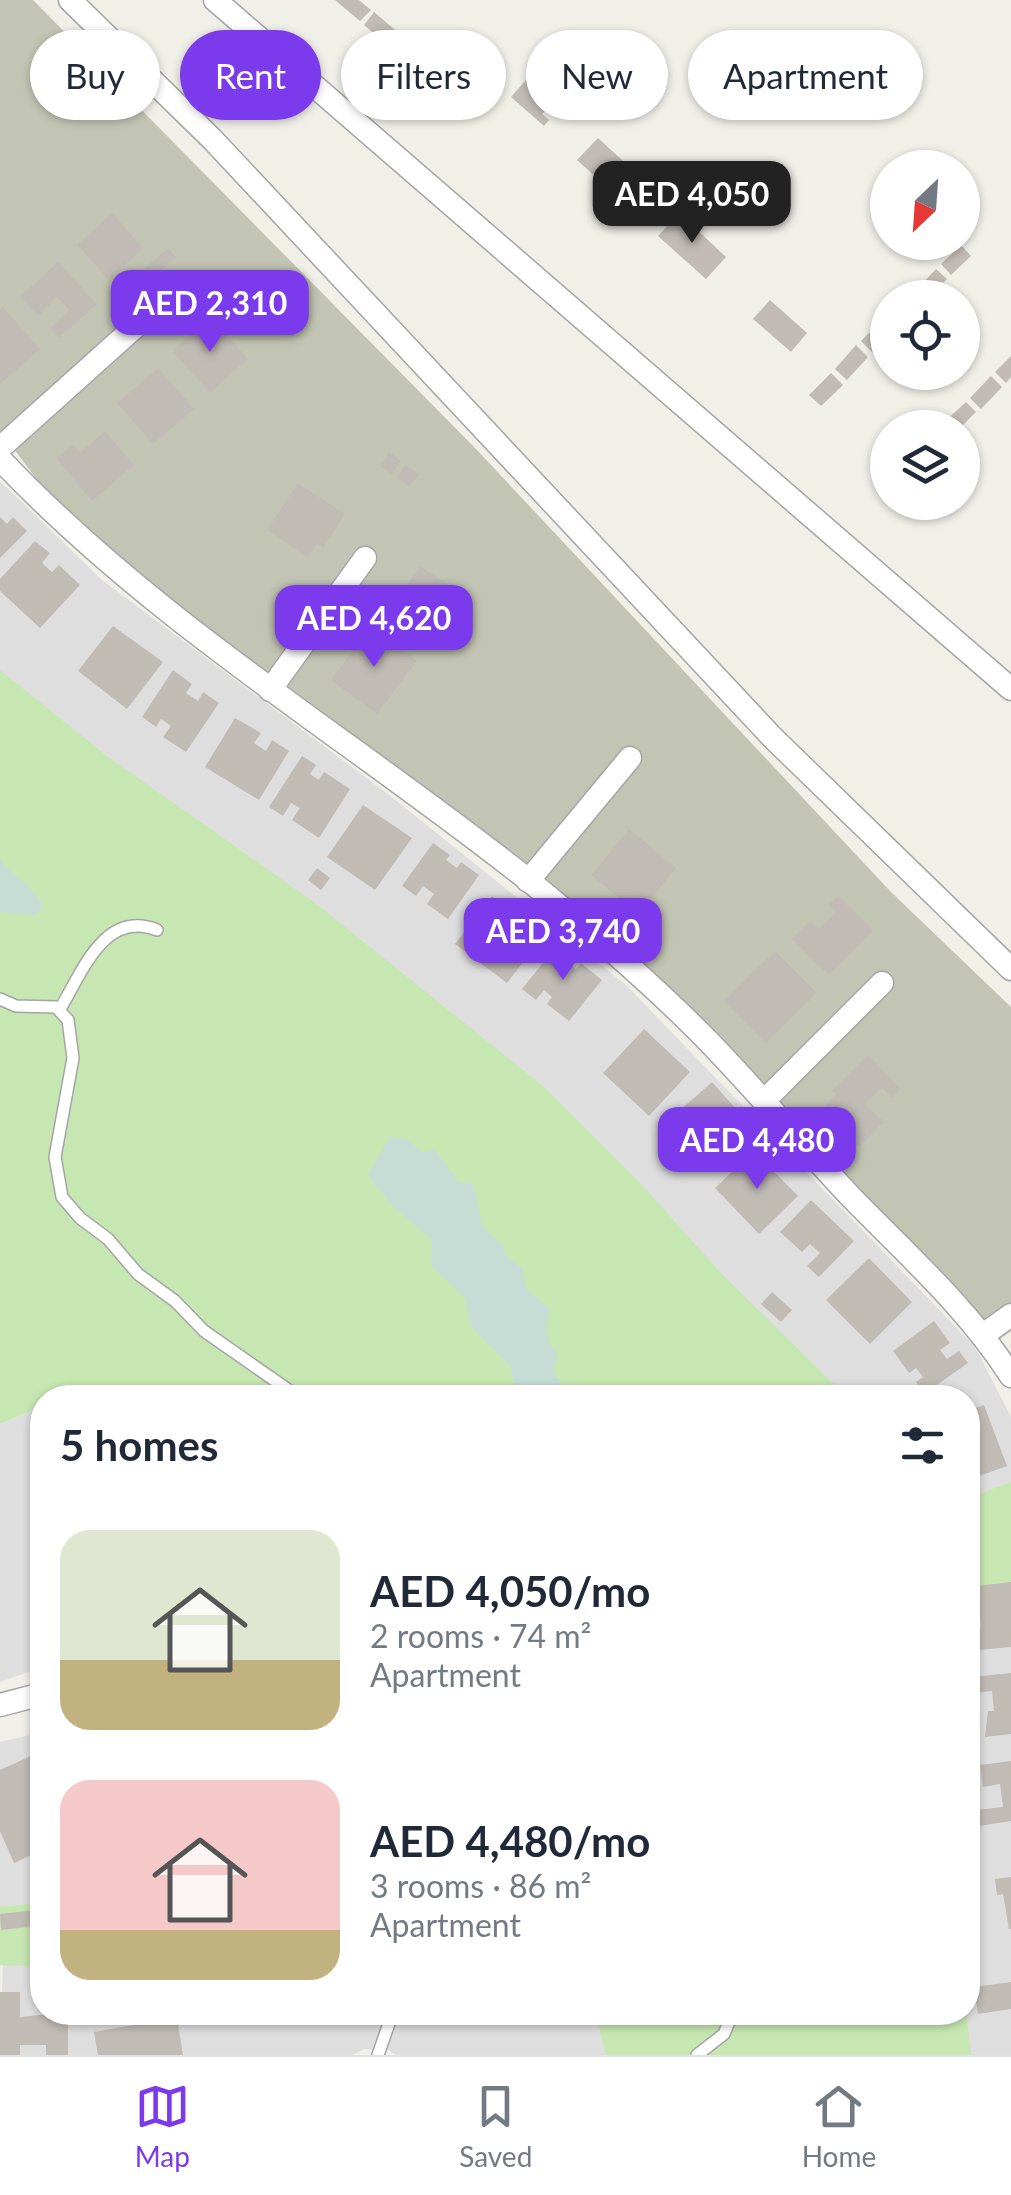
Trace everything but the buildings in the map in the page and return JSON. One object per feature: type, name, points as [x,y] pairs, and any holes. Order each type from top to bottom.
[{"type":"street","points":[[70,0],[213,140],[773,738],[1011,968]]},
{"type":"street","points":[[216,0],[1011,689]]},
{"type":"street","points":[[0,448],[165,300]]},
{"type":"street","points":[[0,459],[124,578],[528,881],[649,984],[852,1198],[946,1290],[1011,1376]]},
{"type":"street","points":[[270,690],[366,558]]},
{"type":"street","points":[[528,881],[630,758]]},
{"type":"street","points":[[764,1101],[882,983]]},
{"type":"street","points":[[983,1335],[1011,1315]]},
{"type":"street","points":[[0,1705],[30,1697]]},
{"type":"lane","points":[[60,1010],[110,932],[132,926],[157,930]]},
{"type":"lane","points":[[0,999],[16,1006],[47,1005],[60,1010],[68,1020],[73,1058],[55,1157],[62,1197],[80,1218],[108,1239],[130,1266],[175,1300],[204,1332],[284,1385]]},
{"type":"lane","points":[[378,2055],[388,2025]]},
{"type":"lane","points":[[697,2055],[724,2034],[727,2025]]},
{"type":"shaded area","points":[[0,0],[33,0],[63,30],[30,30],[30,120],[151,120],[476,449],[891,892],[1011,1007],[1011,1331],[997,1341],[599,931],[75,529],[0,431]]},
{"type":"shaded area","points":[[0,481],[102,580],[388,794],[627,986],[975,1347],[1011,1417],[1011,2055],[956,2055],[955,2025],[980,2025],[980,1385],[808,1385],[0,687]]},
{"type":"shaded area","points":[[0,859],[39,900],[43,908],[35,915],[0,912]]},
{"type":"shaded area","points":[[390,1137],[406,1139],[423,1152],[435,1150],[458,1181],[473,1185],[484,1229],[502,1244],[507,1257],[523,1269],[528,1290],[549,1310],[548,1339],[558,1354],[553,1371],[560,1385],[514,1385],[511,1367],[470,1325],[466,1299],[431,1265],[432,1240],[392,1206],[368,1174]]},
{"type":"shaded area","points":[[30,1411],[30,1671],[0,1682],[0,1424]]},
{"type":"shaded area","points":[[30,1735],[30,1903],[0,1907],[0,1742]]},
{"type":"shaded area","points":[[3,1964],[30,1966],[30,2025],[598,2025],[606,2055],[396,2055],[388,2050],[365,2049],[352,2055],[0,2055]]},
{"type":"green space","points":[[0,670],[107,756],[314,902],[543,1086],[642,1185],[721,1273],[835,1385],[30,1385],[30,1411],[0,1424]]},
{"type":"green space","points":[[1011,1482],[1011,1586],[980,1590],[980,1494]]},
{"type":"green space","points":[[30,1903],[30,1966],[0,1965],[0,1907]]},
{"type":"green space","points":[[598,2025],[967,2025],[971,2055],[606,2055]]}]
